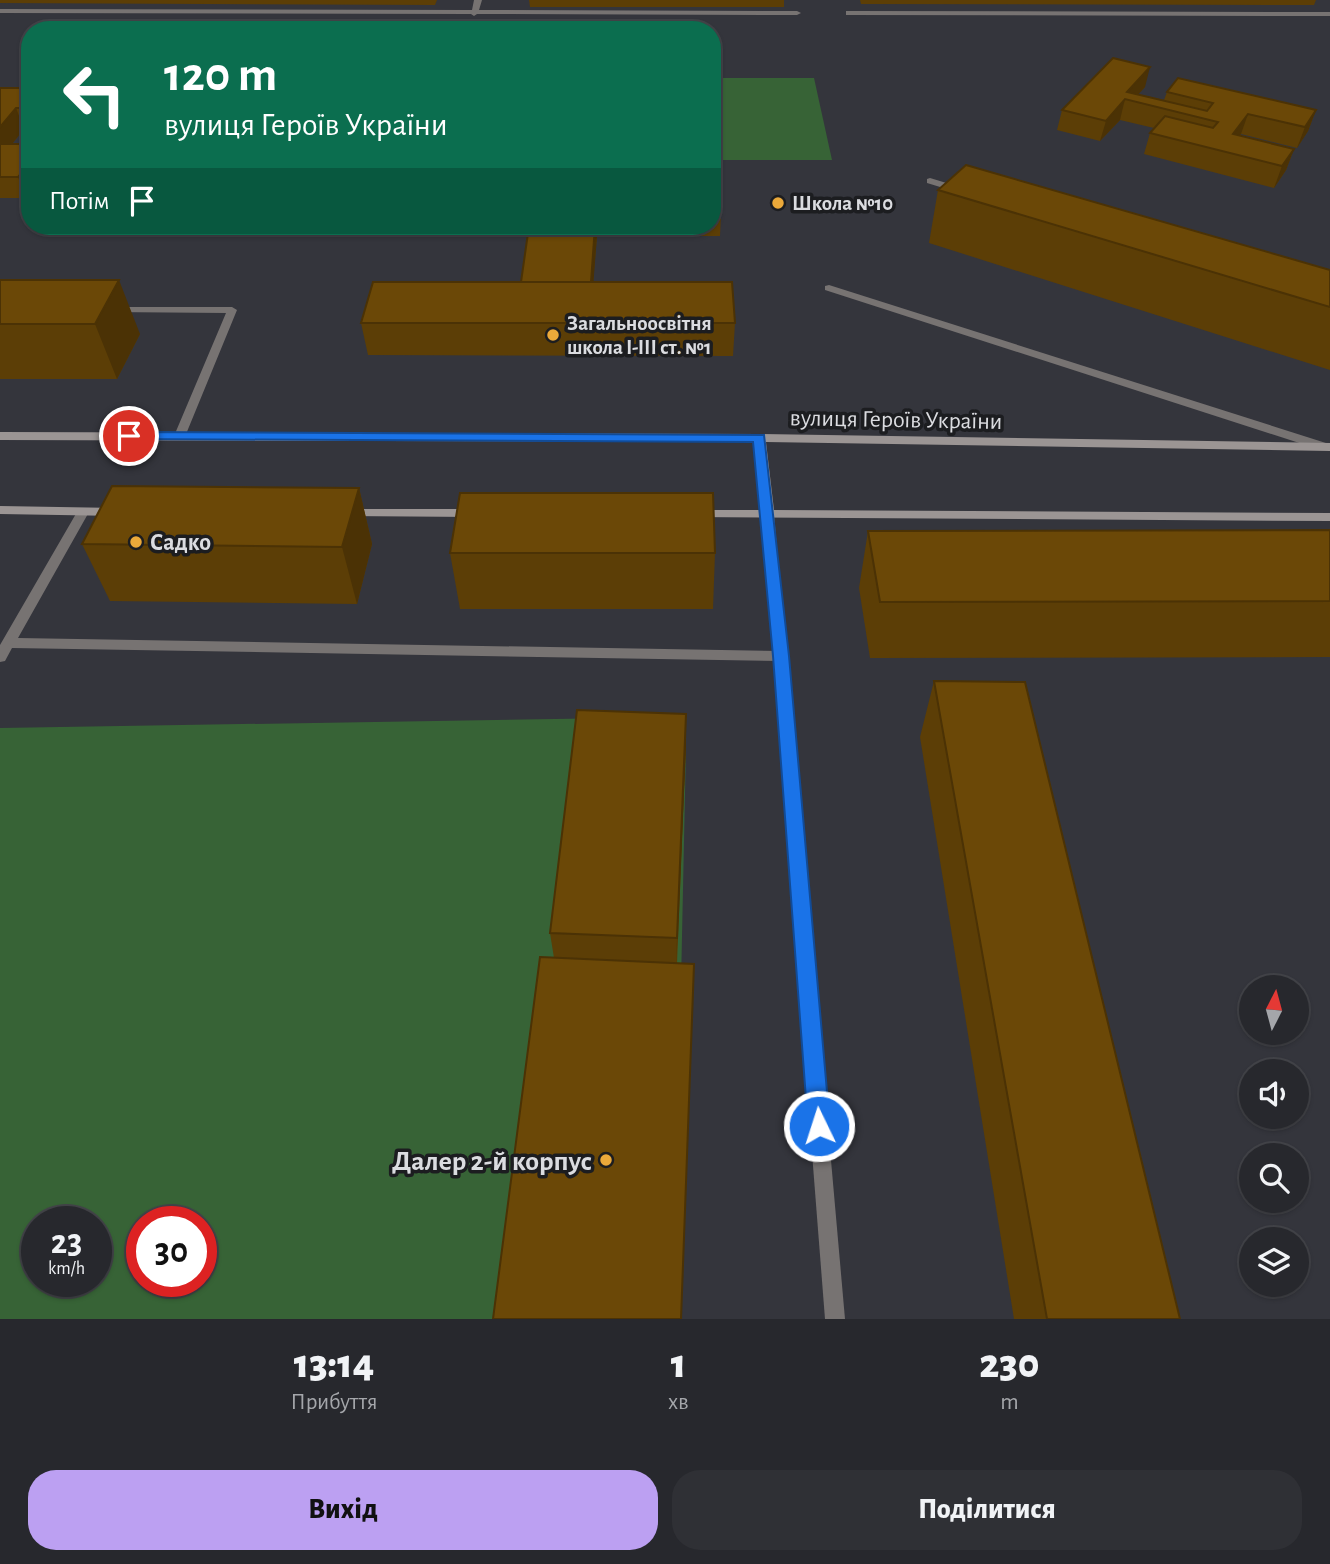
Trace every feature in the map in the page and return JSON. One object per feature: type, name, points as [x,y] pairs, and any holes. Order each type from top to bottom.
[{"type":"main road","name":"вулиця Героїв України","points":[[0,436],[760,438],[1328,447]]},
{"type":"main road","points":[[760,438],[768,514]]},
{"type":"main road","points":[[0,510],[139,512]]},
{"type":"main road","points":[[334,513],[488,513]]},
{"type":"main road","points":[[684,514],[1330,517]]},
{"type":"street","points":[[474,15],[478,0]]},
{"type":"street","points":[[0,11],[474,15],[797,13]]},
{"type":"street","points":[[849,13],[1330,14]]},
{"type":"street","points":[[930,181],[970,193]]},
{"type":"street","points":[[829,288],[1328,447]]},
{"type":"street","points":[[96,310],[232,310],[180,436]]},
{"type":"street","points":[[0,657],[83,512]]},
{"type":"street","points":[[768,514],[835,1319]]},
{"type":"street","points":[[8,643],[781,656]]},
{"type":"green space","points":[[721,78],[814,78],[832,160],[721,160]]},
{"type":"green space","points":[[680,717],[686,746],[674,1319],[0,1319],[0,728]]},
{"type":"building","points":[[1113,58],[1150,67],[1127,92],[1207,111],[1213,103],[1167,92],[1178,78],[1316,110],[1305,127],[1248,114],[1233,134],[1294,149],[1282,166],[1150,133],[1165,116],[1213,128],[1218,122],[1125,99],[1106,121],[1062,110]]},
{"type":"building","points":[[0,88],[21,88],[21,108],[16,108],[0,127]]},
{"type":"building","points":[[0,144],[21,144],[21,173],[18,177],[0,177]]},
{"type":"building","points":[[966,165],[1330,270],[1330,307],[938,190]]},
{"type":"building","points":[[528,235],[594,235],[591,282],[521,282]]},
{"type":"building","points":[[0,280],[119,280],[95,324],[0,324]]},
{"type":"building","points":[[373,282],[732,282],[735,323],[361,323]]},
{"type":"building","points":[[112,486],[359,488],[342,547],[82,544]]},
{"type":"building","points":[[460,493],[713,493],[715,553],[450,553]]},
{"type":"building","points":[[1330,530],[1330,601],[880,602],[868,531]]},
{"type":"building","points":[[934,681],[1025,682],[1180,1319],[1047,1319]]},
{"type":"building","points":[[577,710],[686,714],[677,938],[550,933]]},
{"type":"building","name":"Далер 2-й корпус","points":[[540,957],[694,964],[681,1319],[493,1319]]},
{"type":"place","name":"Школа №10","points":[[778,203]]},
{"type":"place","name":"Загальноосвітня школа І-ІІІ ст. №1","points":[[553,335]]},
{"type":"place","name":"Садко","points":[[136,542]]},
{"type":"place","name":"Далер 2-й корпус","points":[[606,1160]]},
{"type":"route","points":[[129,436],[760,438],[781,656],[819,1126]]}]
